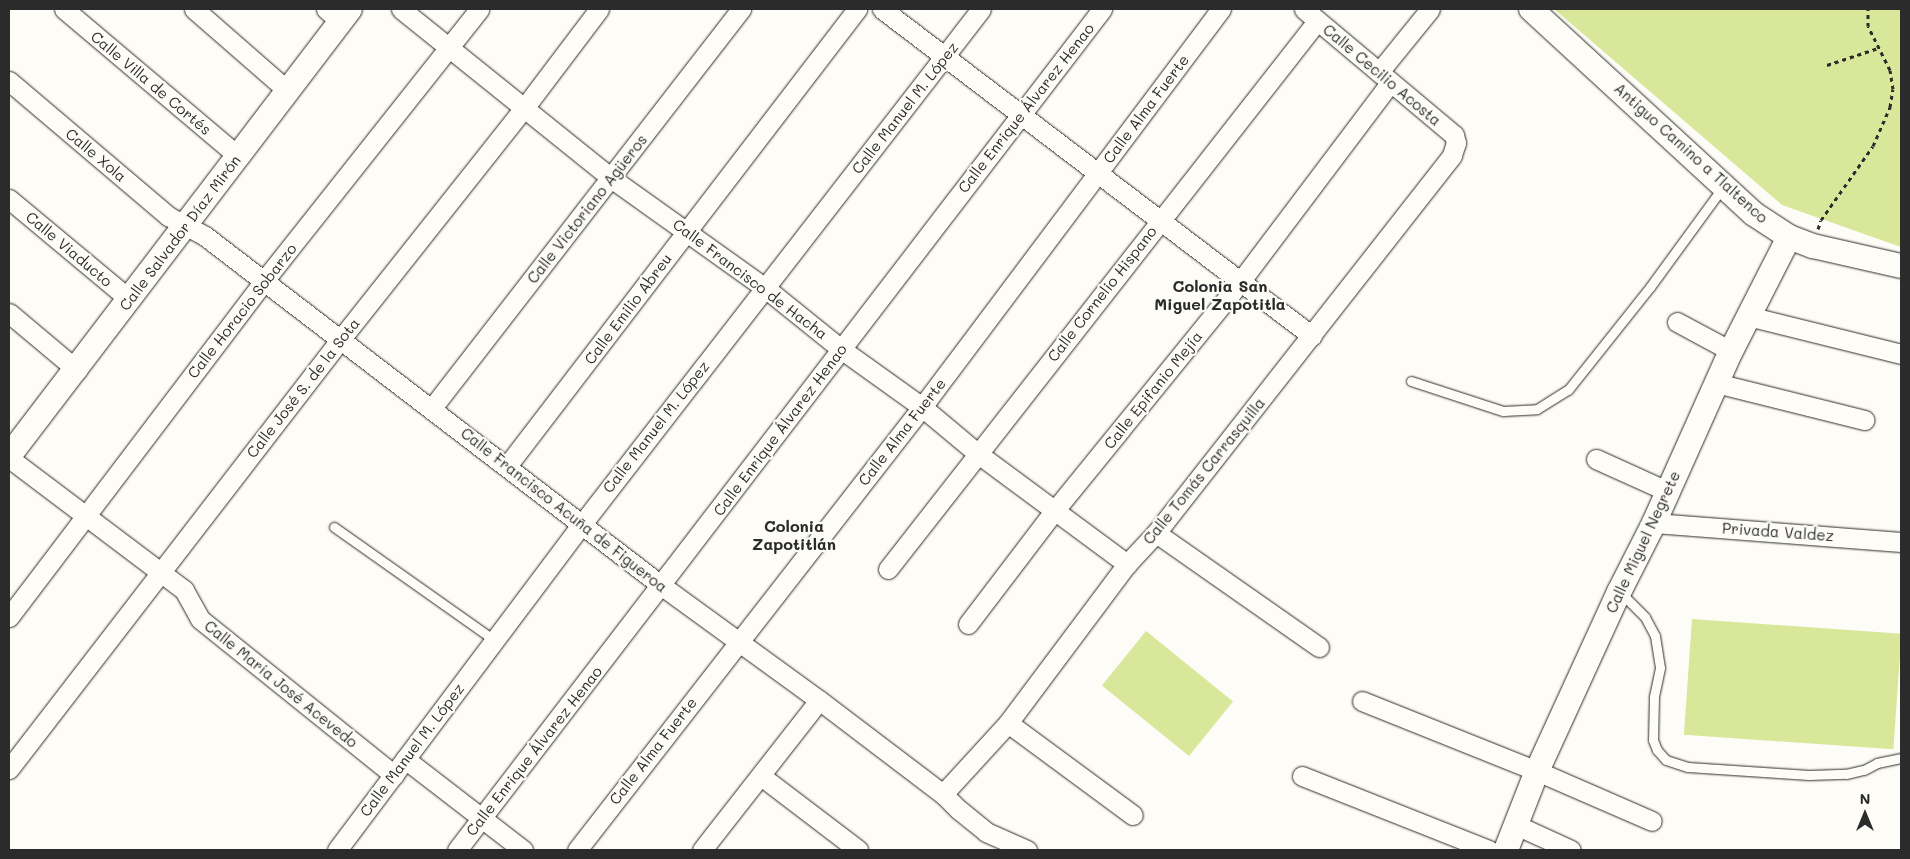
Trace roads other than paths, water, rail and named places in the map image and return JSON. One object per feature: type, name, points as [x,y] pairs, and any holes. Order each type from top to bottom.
[{"type":"street","name":"Calle Villa de Cortés","points":[[64,9],[239,157]]},
{"type":"street","points":[[194,9],[287,90]]},
{"type":"street","name":"Calle Francisco de Hacha","points":[[400,9],[448,49],[525,107],[611,178],[687,230],[764,287],[841,348],[922,407],[977,453],[1127,564]]},
{"type":"street","name":"Calle Horacio Sobarzo","points":[[9,618],[263,282],[479,9]]},
{"type":"street","name":"Calle José S. de la Sota","points":[[9,769],[159,572],[525,107],[599,9]]},
{"type":"street","name":"Calle Victoriano Agüeros","points":[[432,408],[741,9]]},
{"type":"street","name":"Calle Emilio Abreu","points":[[508,466],[857,9]]},
{"type":"street","points":[[882,9],[1312,336]]},
{"type":"street","name":"Calle Manuel M. López","points":[[337,850],[582,524],[981,9]]},
{"type":"street","name":"Calle Enrique Álvarez Henao","points":[[457,850],[662,586],[841,348],[1102,9]]},
{"type":"street","name":"Calle Alma Fuerte","points":[[576,850],[922,407],[1221,9]]},
{"type":"street","name":"Calle Epifanio Mejía","points":[[968,624],[1055,510],[1240,282],[1430,9]]},
{"type":"street","name":"Antiguo Camino a Tlaltenco","points":[[1531,9],[1754,214],[1789,237],[1814,246],[1901,266]]},
{"type":"street","name":"Calle Salvador Díaz Mirón","points":[[11,450],[77,370],[129,299],[239,157],[339,13]]},
{"type":"street","name":"Calle Cecilio Acosta","points":[[1311,15],[1454,135],[1456,144]]},
{"type":"street","name":"Calle Cornelio Hispano","points":[[888,569],[1160,221],[1311,15]]},
{"type":"street","name":"Calle Xola","points":[[9,81],[168,216],[186,226]]},
{"type":"street","name":"Calle Tomás Carrasquilla","points":[[944,794],[1008,722],[1127,564],[1156,533],[1312,336],[1452,154],[1456,144]]},
{"type":"street","name":"Calle Viaducto","points":[[9,199],[129,299]]},
{"type":"street","name":"Calle Francisco Acuña de Figueroa","points":[[186,226],[204,236],[508,466],[662,586],[944,794],[958,809],[986,832],[1027,850]]},
{"type":"street","name":"Calle Miguel Negrete","points":[[1506,850],[1537,770],[1618,592],[1654,523],[1731,351],[1789,237]]},
{"type":"street","points":[[9,313],[77,370]]},
{"type":"street","points":[[1748,316],[1901,354]]},
{"type":"street","points":[[1677,322],[1731,351]]},
{"type":"street","points":[[1716,383],[1864,420]]},
{"type":"street","name":"Calle María José Acevedo","points":[[11,450],[84,517],[184,590],[200,618],[394,775]]},
{"type":"street","points":[[1596,459],[1667,491]]},
{"type":"street","name":"Privada Valdez","points":[[1654,523],[1901,542]]},
{"type":"street","points":[[1156,533],[1319,647]]},
{"type":"street","points":[[706,849],[819,700]]},
{"type":"street","points":[[1362,701],[1537,770],[1652,821]]},
{"type":"street","points":[[1008,722],[1133,815]]},
{"type":"street","points":[[405,759],[523,850]]},
{"type":"street","points":[[761,776],[858,850]]},
{"type":"street","points":[[1302,776],[1489,850]]},
{"type":"street","points":[[1516,826],[1571,850]]},
{"type":"lane","points":[[1411,381],[1503,411],[1537,409],[1568,390],[1650,287],[1724,186]]},
{"type":"lane","points":[[334,527],[494,640]]},
{"type":"lane","points":[[1618,592],[1628,598],[1645,617],[1655,636],[1660,668],[1654,697],[1653,740],[1657,750],[1666,760],[1688,767],[1809,775],[1846,774],[1864,770],[1877,763],[1901,758]]},
{"type":"district","name":"Colonia San Miguel Zapotitla","points":[[1220,295]]},
{"type":"district","name":"Colonia Zapotitlán","points":[[794,535]]}]
